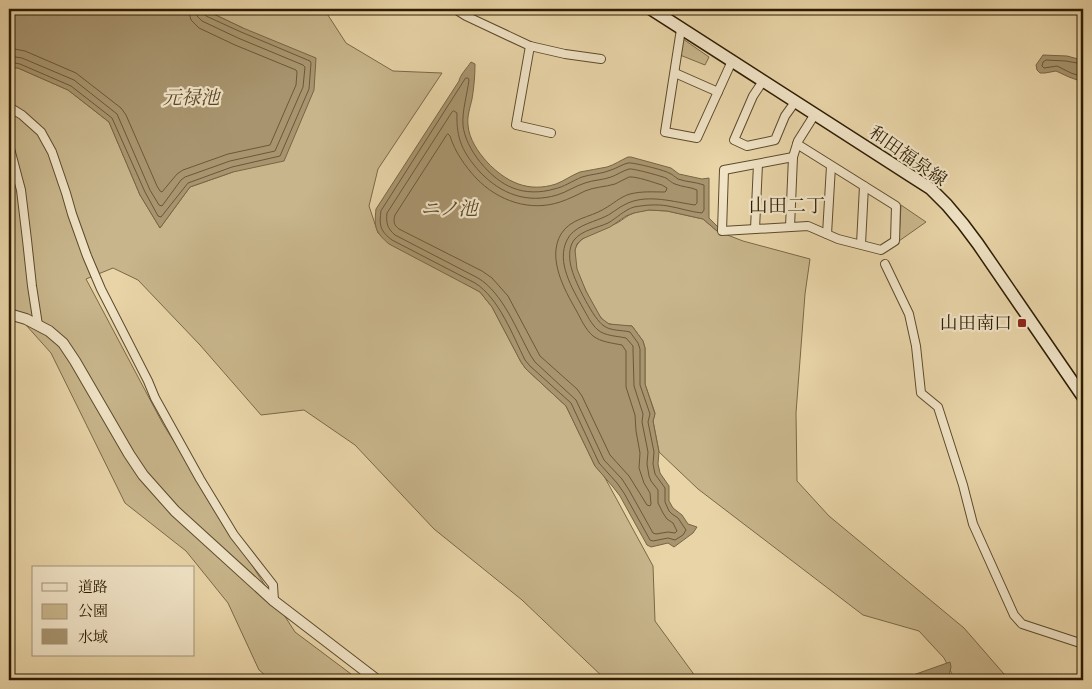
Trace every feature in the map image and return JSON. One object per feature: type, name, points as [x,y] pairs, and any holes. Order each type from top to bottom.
[{"type":"main road","name":"和田福泉線","points":[[651,9],[931,189],[947,205],[978,244],[1083,397]]},
{"type":"street","points":[[455,9],[530,46],[565,54],[601,59]]},
{"type":"street","points":[[681,28],[665,132],[697,138],[732,61]]},
{"type":"street","points":[[530,46],[516,125],[551,133]]},
{"type":"street","points":[[674,72],[718,92]]},
{"type":"street","points":[[763,81],[734,140],[747,146],[774,140],[785,116],[795,102]]},
{"type":"street","points":[[9,107],[22,115],[41,132],[52,152],[72,214],[101,290],[155,398],[200,480],[234,535],[273,585],[274,601]]},
{"type":"street","points":[[790,227],[793,157],[797,144],[815,114]]},
{"type":"street","points":[[793,157],[724,170],[722,231],[808,226],[838,239],[880,250],[894,241],[896,206],[797,144]]},
{"type":"street","points":[[9,145],[21,190],[38,326]]},
{"type":"street","points":[[755,229],[758,164]]},
{"type":"street","points":[[827,234],[831,166]]},
{"type":"street","points":[[861,244],[864,186]]},
{"type":"street","points":[[885,264],[909,314],[916,346],[921,393],[938,407],[963,485],[973,524],[1014,615],[1022,624],[1083,644]]},
{"type":"street","points":[[9,314],[26,319],[49,331],[63,343],[143,475],[175,511],[274,601],[377,680]]},
{"type":"green space","points":[[203,9],[324,9],[346,43],[393,71],[442,73],[378,169],[369,206],[378,233],[480,292],[492,307],[526,369],[566,406],[595,466],[604,476],[653,566],[655,621],[698,680],[606,680],[522,600],[434,529],[355,445],[304,410],[261,415],[200,345],[138,280],[113,268],[86,279],[163,424],[295,632],[359,680],[271,680],[259,670],[228,603],[186,551],[125,503],[51,353],[9,306],[9,67],[18,68],[68,90],[109,122],[140,195],[160,228],[190,187],[233,172],[243,28]]},
{"type":"green space","points":[[683,39],[709,57],[705,65],[680,55]]},
{"type":"green space","points":[[901,205],[926,222],[899,241]]},
{"type":"green space","points":[[649,210],[667,211],[703,219],[717,231],[743,241],[810,259],[805,294],[796,413],[797,481],[829,516],[964,628],[1004,674],[1022,680],[955,680],[944,658],[919,631],[863,615],[698,489],[659,452],[653,421],[655,413],[645,384],[645,348],[643,341],[632,326],[618,326],[605,322],[593,305],[581,279],[576,267],[575,256],[577,245],[584,238],[632,214]]},
{"type":"water","name":"元禄池","points":[[9,9],[203,9],[243,28],[316,58],[314,90],[284,161],[233,172],[190,187],[160,228],[140,195],[109,122],[68,90],[18,68],[9,67]]},
{"type":"water","points":[[1043,55],[1067,56],[1078,59],[1083,56],[1083,82],[1056,71],[1040,73],[1036,65]]},
{"type":"water","name":"ニノ池","points":[[471,62],[475,64],[475,68],[473,95],[468,118],[470,135],[477,150],[487,162],[502,175],[518,184],[536,187],[556,184],[580,172],[604,168],[628,157],[671,168],[679,174],[702,179],[709,178],[709,218],[719,228],[717,231],[703,219],[667,211],[649,210],[626,216],[610,227],[582,239],[577,244],[575,250],[577,269],[586,291],[601,318],[609,324],[632,326],[643,341],[645,348],[645,384],[655,414],[653,421],[659,452],[658,464],[660,473],[669,486],[669,501],[673,508],[682,515],[688,524],[697,527],[693,533],[674,547],[668,543],[651,547],[647,545],[620,496],[595,466],[566,406],[526,369],[492,307],[480,292],[389,244],[378,232],[375,220],[376,209]]},
{"type":"water","points":[[950,662],[951,667],[948,680],[899,680]]},
{"type":"place","name":"山田南口","points":[[1022,323]]},
{"type":"district","name":"山田二丁","points":[[787,205]]}]
